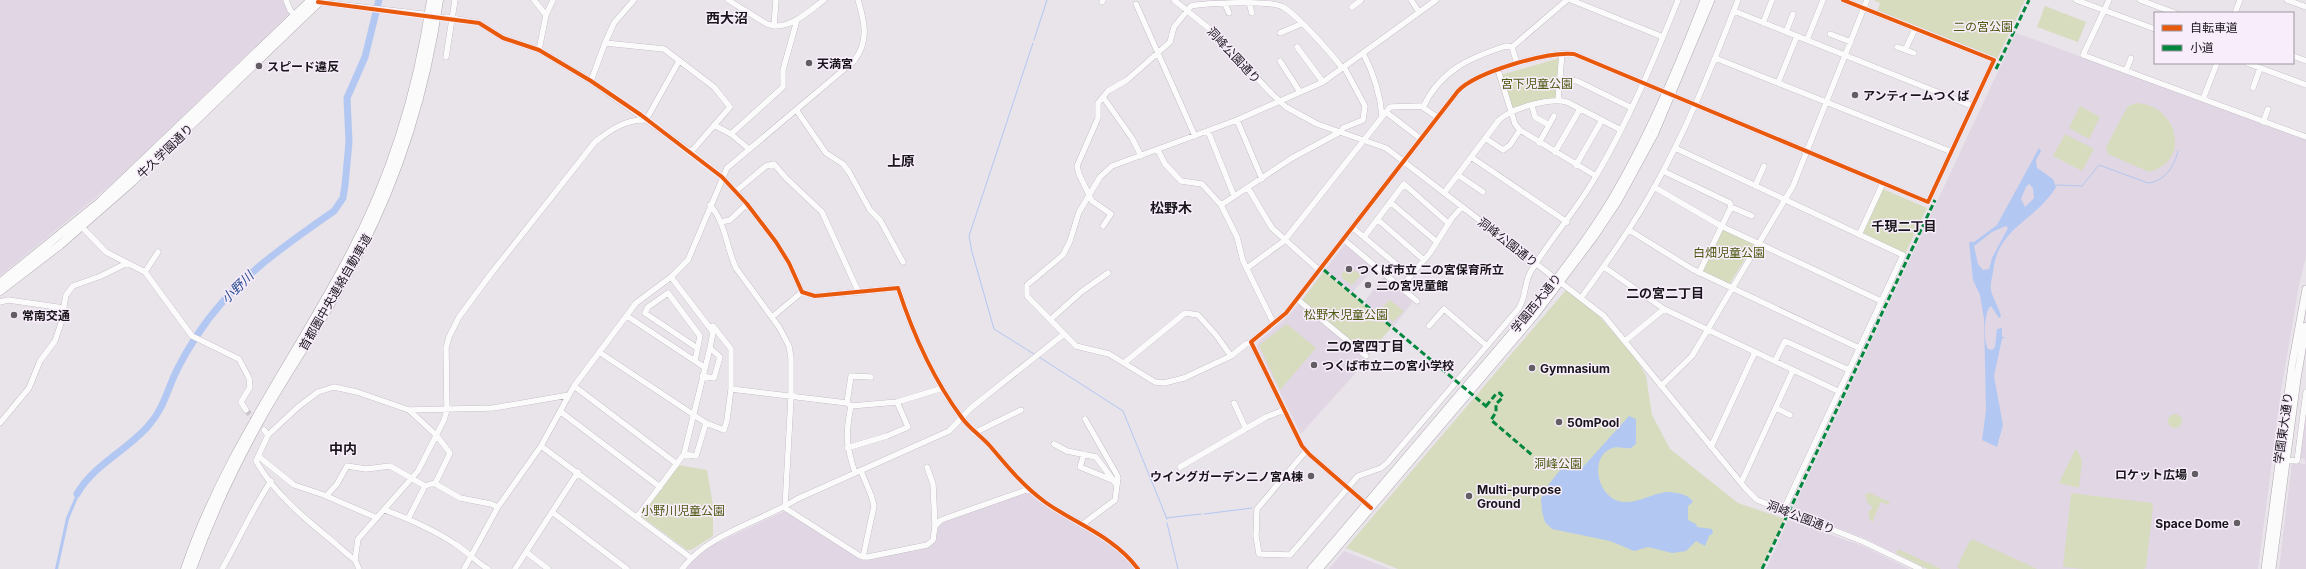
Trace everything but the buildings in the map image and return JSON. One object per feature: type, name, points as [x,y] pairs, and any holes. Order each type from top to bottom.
[{"type":"highway","name":"首都圏中央連絡自動車道","points":[[185,569],[201,525],[238,448],[344,267],[374,203],[408,113],[423,48],[431,0]]},
{"type":"highway","name":"首都圏中央連絡自動車道","points":[[192,569],[214,514],[243,451],[347,276],[381,207],[415,115],[425,76],[438,0]]},
{"type":"highway","name":"牛久学園通り","points":[[0,283],[101,201],[317,1]]},
{"type":"highway","name":"牛久学園通り","points":[[0,291],[82,226],[132,182],[297,18]]},
{"type":"main road","name":"学園西大通り","points":[[1319,569],[1369,506],[1559,281],[1618,200],[1655,133],[1704,0]]},
{"type":"main road","name":"学園西大通り","points":[[1670,93],[1711,0]]},
{"type":"main road","name":"学園東大通り","points":[[2272,569],[2294,351],[2306,289]]},
{"type":"main road","name":"学園東大通り","points":[[2265,569],[2282,459],[2306,326]]},
{"type":"main road","name":"学園西大通り","points":[[1311,569],[1369,506]]},
{"type":"street","points":[[286,0],[297,18]]},
{"type":"street","points":[[446,56],[455,0]]},
{"type":"street","points":[[534,0],[546,15]]},
{"type":"street","points":[[539,50],[546,15],[553,0]]},
{"type":"street","points":[[591,81],[614,23],[634,0]]},
{"type":"street","points":[[728,0],[767,24],[774,26],[783,26],[797,20],[824,0]]},
{"type":"street","points":[[774,26],[776,0]]},
{"type":"street","points":[[464,569],[498,507],[541,446],[574,386],[636,303],[670,277],[688,260],[710,205],[727,168],[797,111],[854,61],[859,54],[865,33],[858,0]]},
{"type":"street","name":"洞峰公園通り","points":[[1174,0],[1216,34],[1280,101],[1306,119],[1381,146],[1403,161],[1604,316],[1711,447],[1757,500],[1858,539],[1920,569]]},
{"type":"street","points":[[1352,7],[1362,0]]},
{"type":"street","points":[[1411,0],[1419,12]]},
{"type":"street","points":[[1436,0],[1322,82],[1237,120],[1112,166],[1100,177],[1079,212],[1070,241],[1063,255],[1027,285],[1027,296],[1076,346],[1109,354],[1155,382],[1164,383],[1184,378],[1231,356],[1251,342],[1286,313],[1437,117],[1466,83],[1517,64],[1562,53],[1586,58],[1928,202],[1994,60],[1864,9],[1845,0]]},
{"type":"street","points":[[1423,107],[1434,87],[1464,62],[1506,46],[1512,47],[1567,0]]},
{"type":"street","points":[[1571,0],[1663,37]]},
{"type":"street","points":[[1306,451],[1257,509],[1256,536],[1259,554],[1290,555],[1362,474],[1381,468],[1387,463],[1519,308],[1524,298],[1527,279],[1536,264],[1567,222],[1596,176],[1622,130],[1644,82],[1678,0]]},
{"type":"street","points":[[1581,298],[1629,230],[1663,171],[1696,104],[1738,0]]},
{"type":"street","points":[[1763,23],[1772,0]]},
{"type":"street","points":[[1807,40],[1823,0]]},
{"type":"street","points":[[1661,386],[1687,363],[1785,200],[1808,151],[1867,0]]},
{"type":"street","points":[[2076,0],[2154,29]]},
{"type":"street","points":[[2109,0],[2083,55],[2306,137]]},
{"type":"street","points":[[2140,0],[2172,12]]},
{"type":"street","points":[[2235,12],[2240,0]]},
{"type":"street","points":[[317,1],[423,14]]},
{"type":"street","points":[[2290,1],[2306,7]]},
{"type":"street","points":[[1249,3],[1252,13]]},
{"type":"street","points":[[1264,3],[1265,10]]},
{"type":"street","points":[[1103,226],[1111,214],[1092,201],[1090,194],[1079,174],[1077,166],[1098,118],[1098,103],[1103,97],[1147,63],[1158,51],[1170,42],[1174,27],[1193,6],[1264,3],[1282,7],[1301,24],[1343,68],[1365,106],[1363,120],[1343,128],[1341,132],[1292,158],[1221,205]]},
{"type":"street","points":[[1136,4],[1195,136]]},
{"type":"street","points":[[1225,4],[1229,13]]},
{"type":"street","points":[[1734,11],[1972,106]]},
{"type":"street","points":[[1786,32],[1793,14]]},
{"type":"street","points":[[446,17],[479,23],[503,38],[539,50],[591,81],[690,152],[722,177],[747,204],[776,242],[789,263],[802,292],[815,296],[859,293],[898,288],[922,351],[962,418],[974,433],[989,445],[1029,489],[1046,503],[1083,524],[1116,546],[1138,569]]},
{"type":"street","points":[[731,134],[783,87],[783,70],[797,20]]},
{"type":"street","points":[[1280,33],[1301,24]]},
{"type":"street","points":[[1905,50],[1915,29]]},
{"type":"street","points":[[1830,34],[1851,42]]},
{"type":"street","points":[[1778,83],[1797,36]]},
{"type":"street","points":[[605,43],[664,49],[714,87],[730,107],[690,152]]},
{"type":"street","points":[[1297,47],[1322,82]]},
{"type":"street","points":[[1512,47],[1517,64]]},
{"type":"street","points":[[1897,47],[1914,53]]},
{"type":"street","points":[[1363,53],[1372,70],[1380,92],[1384,114],[1421,139]]},
{"type":"street","points":[[1558,100],[1562,53]]},
{"type":"street","points":[[2294,56],[2306,61]]},
{"type":"street","points":[[1715,58],[1952,152]]},
{"type":"street","points":[[2126,71],[2131,58]]},
{"type":"street","points":[[646,120],[679,61]]},
{"type":"street","points":[[1280,61],[1300,92]]},
{"type":"street","points":[[2203,99],[2217,64]]},
{"type":"street","points":[[2251,64],[2306,85]]},
{"type":"street","points":[[2253,88],[2260,68]]},
{"type":"street","points":[[1498,70],[1511,113],[1520,130],[1539,143],[1596,176]]},
{"type":"street","points":[[1560,79],[1577,81],[1632,108]]},
{"type":"street","points":[[1103,97],[1132,138],[1141,156]]},
{"type":"street","points":[[1444,193],[1499,120],[1511,113],[1558,100],[1622,130]]},
{"type":"street","points":[[1247,268],[1284,240],[1363,139],[1392,106],[1423,107],[1437,117]]},
{"type":"street","points":[[1532,106],[1535,117],[1549,125]]},
{"type":"street","points":[[1555,152],[1580,109]]},
{"type":"street","points":[[2263,122],[2268,109]]},
{"type":"street","points":[[797,111],[826,153],[843,164],[849,172],[870,210],[880,220],[903,262]]},
{"type":"street","points":[[1539,143],[1554,116]]},
{"type":"street","points":[[358,569],[356,560],[358,539],[413,478],[437,436],[446,410],[446,348],[449,337],[460,317],[490,275],[595,142],[615,127],[632,121],[646,120]]},
{"type":"street","points":[[1237,120],[1262,179]]},
{"type":"street","points":[[1576,165],[1602,120]]},
{"type":"street","points":[[714,125],[731,134],[749,149]]},
{"type":"street","points":[[1485,138],[1503,150],[1510,144],[1520,130]]},
{"type":"street","points":[[1208,131],[1234,196]]},
{"type":"street","points":[[1675,148],[1903,255],[1783,511]]},
{"type":"street","points":[[1158,150],[1164,164],[1181,181],[1202,184],[1221,205],[1237,237],[1242,261],[1247,268],[1274,324]]},
{"type":"street","points":[[1471,157],[1567,222]]},
{"type":"street","points":[[736,191],[766,166],[774,164],[786,178],[822,212],[859,293]]},
{"type":"street","points":[[1755,186],[1764,166]]},
{"type":"street","points":[[1663,171],[1730,203],[1731,207],[1752,216]]},
{"type":"street","points":[[1458,174],[1483,192]]},
{"type":"street","points":[[1859,234],[1883,183]]},
{"type":"street","points":[[1364,237],[1404,184],[1448,224]]},
{"type":"street","points":[[1654,187],[1721,226],[1881,302]]},
{"type":"street","points":[[1248,188],[1272,228],[1319,270]]},
{"type":"street","points":[[1390,202],[1437,242]]},
{"type":"street","points":[[721,222],[730,220],[747,204]]},
{"type":"street","points":[[710,205],[721,222],[731,258],[736,268],[772,317],[789,346],[791,358],[791,397],[785,508]]},
{"type":"street","points":[[1401,288],[1424,260],[1448,224],[1462,207]]},
{"type":"street","points":[[1699,273],[1731,207]]},
{"type":"street","points":[[1377,219],[1424,260]]},
{"type":"street","points":[[82,226],[106,252],[145,272],[195,338],[239,360],[242,363],[249,378],[250,387],[241,402],[246,410]]},
{"type":"street","points":[[1352,227],[1410,276]]},
{"type":"street","points":[[1629,230],[1699,273],[1859,348]]},
{"type":"street","points":[[1343,239],[1417,301]]},
{"type":"street","points":[[145,272],[158,252]]},
{"type":"street","points":[[0,422],[29,388],[40,361],[54,341],[64,308],[66,295],[73,286],[101,276],[127,263]]},
{"type":"street","points":[[1604,267],[1664,309],[1840,392]]},
{"type":"street","points":[[1051,319],[1081,292],[1108,273]]},
{"type":"street","points":[[637,518],[684,454],[713,332],[670,277]]},
{"type":"street","points":[[772,317],[802,292]]},
{"type":"street","points":[[695,361],[700,336],[668,293],[648,307],[645,313],[697,348]]},
{"type":"street","points":[[1297,299],[1366,356]]},
{"type":"street","points":[[0,302],[8,300],[64,308]]},
{"type":"street","points":[[1429,326],[1444,309],[1487,346]]},
{"type":"street","points":[[1625,341],[1664,309]]},
{"type":"street","points":[[1124,363],[1185,313],[1198,315],[1216,335],[1231,356]]},
{"type":"street","points":[[627,316],[704,367]]},
{"type":"street","points":[[599,352],[706,423],[724,430],[727,420],[731,389],[731,349],[713,326],[709,327]]},
{"type":"street","points":[[682,569],[703,546],[714,540],[785,508],[797,499],[949,431],[971,408],[1064,334]]},
{"type":"street","points":[[1775,361],[1785,341],[1849,370]]},
{"type":"street","points":[[1251,342],[1306,451],[1369,506]]},
{"type":"street","points":[[702,376],[714,378],[720,357],[710,348]]},
{"type":"street","points":[[1711,447],[1755,352]]},
{"type":"street","points":[[1741,483],[1794,370]]},
{"type":"street","points":[[855,473],[847,448],[845,432],[851,376],[871,377]]},
{"type":"street","points":[[574,386],[677,464]]},
{"type":"street","points":[[356,560],[317,529],[262,472],[256,461],[268,435],[298,407],[318,392],[334,387],[357,392],[410,410],[505,407],[569,395]]},
{"type":"street","points":[[731,389],[849,404],[897,402],[943,388]]},
{"type":"street","points":[[2282,459],[2297,461],[2306,392]]},
{"type":"street","points":[[847,448],[908,427],[897,402]]},
{"type":"street","points":[[1234,403],[1246,429]]},
{"type":"street","points":[[1776,408],[1790,415]]},
{"type":"street","points":[[410,410],[437,436],[450,454],[435,484]]},
{"type":"street","points":[[974,433],[1021,410]]},
{"type":"street","points":[[1180,467],[1246,429],[1284,410]]},
{"type":"street","points":[[561,412],[660,487]]},
{"type":"street","points":[[1083,524],[1115,500],[1114,482],[1117,475],[1085,419]]},
{"type":"street","points":[[684,454],[696,456],[706,423]]},
{"type":"street","points":[[264,430],[268,435]]},
{"type":"street","points":[[1054,444],[1067,451],[1096,458],[1100,461],[1114,482]]},
{"type":"street","points":[[541,446],[578,472],[691,558]]},
{"type":"street","points":[[1084,454],[1080,467],[1114,482]]},
{"type":"street","points":[[258,456],[294,485],[326,496],[377,518]]},
{"type":"street","points":[[326,496],[338,484],[347,466],[366,470],[390,466],[425,486],[435,484],[460,498],[491,504],[498,507]]},
{"type":"street","points":[[785,508],[863,557],[927,545],[934,540],[935,526],[933,484],[927,467]]},
{"type":"street","points":[[861,471],[872,495],[874,506],[863,557]]},
{"type":"street","points":[[515,569],[578,472]]},
{"type":"street","points":[[222,569],[246,529],[260,498],[271,481]]},
{"type":"street","points":[[408,519],[425,486]]},
{"type":"street","points":[[935,526],[941,520],[1029,489]]},
{"type":"street","points":[[384,510],[408,519],[457,545],[471,558],[488,569]]},
{"type":"street","points":[[552,512],[627,569]]},
{"type":"street","points":[[526,552],[548,569]]},
{"type":"shaded area","points":[[0,0],[284,0],[285,6],[290,13],[112,184],[0,276]]},
{"type":"shaded area","points":[[2016,33],[2306,139],[2306,256],[2299,285],[2281,391],[2258,569],[1928,569],[1862,537],[1792,511]]},
{"type":"shaded area","name":"つくば市立 二の宮保育所立","points":[[1346,243],[1374,268],[1352,293],[1325,270]]},
{"type":"shaded area","points":[[1384,277],[1413,302],[1393,327],[1364,302]]},
{"type":"shaded area","name":"つくば市立二の宮小学校","points":[[1300,303],[1367,360],[1301,434],[1257,346],[1258,342],[1284,320]]},
{"type":"shaded area","points":[[2306,405],[2306,569],[2279,569],[2292,463],[2305,464],[2305,459],[2300,458]]},
{"type":"shaded area","points":[[1023,493],[1030,493],[1084,527],[1115,549],[1136,569],[686,569],[702,550],[785,511],[865,559],[930,546],[935,541],[939,524]]},
{"type":"shaded area","points":[[1788,520],[1863,546],[1909,569],[1766,569]]},
{"type":"shaded area","points":[[1344,551],[1390,569],[1329,569]]},
{"type":"green space","name":"二の宮公園","points":[[1873,0],[2025,0],[1997,59],[1877,12],[1880,3]]},
{"type":"green space","points":[[2045,6],[2086,22],[2078,42],[2037,27]]},
{"type":"green space","name":"宮下児童公園","points":[[1560,58],[1557,97],[1512,109],[1501,75]]},
{"type":"green space","points":[[2137,103],[2152,106],[2163,114],[2171,124],[2174,135],[2175,147],[2170,158],[2162,167],[2149,172],[2108,154],[2106,147],[2128,106]]},
{"type":"green space","points":[[2080,106],[2100,117],[2089,139],[2069,128]]},
{"type":"green space","points":[[2065,134],[2094,149],[2082,171],[2053,156]]},
{"type":"green space","points":[[1883,189],[1927,208],[1905,254],[1863,234],[1862,232]]},
{"type":"green space","name":"白畑児童公園","points":[[1722,229],[1754,244],[1729,285],[1702,273]]},
{"type":"green space","points":[[1348,266],[1361,275],[1352,285],[1342,278],[1342,273]]},
{"type":"green space","name":"松野木児童公園","points":[[1324,271],[1391,328],[1367,356],[1302,300]]},
{"type":"green space","name":"洞峰公園","points":[[1566,290],[1599,316],[1637,360],[1646,376],[1652,415],[1670,449],[1738,503],[1785,519],[1760,569],[1398,569],[1346,548]]},
{"type":"green space","points":[[1390,300],[1404,311],[1393,322],[1379,310]]},
{"type":"green space","points":[[1287,324],[1316,348],[1280,390],[1259,345]]},
{"type":"green space","points":[[2172,414],[2178,414],[2182,418],[2182,424],[2178,428],[2172,428],[2168,424],[2168,418]]},
{"type":"green space","points":[[2075,450],[2077,450],[2082,461],[2079,488],[2059,483]]},
{"type":"green space","name":"小野川児童公園","points":[[678,465],[707,470],[713,506],[713,536],[691,550],[687,550],[641,516]]},
{"type":"green space","points":[[1870,493],[1890,502],[1888,505],[1881,502],[1873,520],[1875,523],[1870,520],[1868,512],[1872,509],[1871,505],[1868,504],[1865,494]]},
{"type":"green space","points":[[2071,493],[2152,503],[2153,507],[2146,567],[2144,569],[2084,569],[2063,567]]},
{"type":"green space","points":[[1973,539],[2037,569],[1960,569],[1957,567],[1969,542]]},
{"type":"green space","points":[[1898,549],[1941,569],[1928,569],[1896,553]]},
{"type":"water","points":[[2039,148],[2041,151],[2036,160],[2037,168],[2053,179],[2056,187],[2038,209],[2018,225],[2002,244],[1996,257],[1991,286],[1992,293],[2001,316],[1999,318],[1991,306],[1987,313],[1985,326],[1985,339],[1988,349],[1992,350],[1995,347],[1997,329],[2002,328],[2002,337],[2005,337],[2002,339],[1994,376],[2003,425],[1997,447],[1982,440],[1986,410],[1984,319],[1980,295],[1973,280],[1969,242],[1974,242],[1997,225]],"holes":[[[2029,184],[2033,188],[2034,198],[2025,207],[2021,199],[2026,187]],[[2006,226],[2008,228],[1992,258],[1989,269],[1983,270],[1978,264],[1974,246],[1992,232]]]},
{"type":"water","points":[[1629,416],[1636,419],[1636,444],[1631,448],[1613,448],[1603,454],[1599,462],[1598,470],[1599,479],[1603,488],[1608,495],[1615,500],[1624,502],[1634,501],[1666,492],[1685,495],[1693,502],[1688,506],[1688,520],[1696,524],[1697,527],[1712,529],[1713,533],[1709,536],[1705,546],[1696,541],[1686,551],[1672,553],[1648,547],[1634,551],[1610,541],[1552,529],[1545,522],[1542,512],[1541,499],[1546,488],[1560,470],[1569,467],[1582,468]]},
{"type":"water","points":[[80,485],[82,488],[69,519],[58,569],[55,569],[66,518]]},
{"type":"waterway","name":"小野川","points":[[77,494],[92,474],[141,434],[149,425],[163,404],[175,374],[187,351],[210,317],[225,299],[241,282],[277,252],[334,211],[343,198],[349,142],[347,98],[365,57],[379,0]]},
{"type":"waterway","points":[[1034,40],[1047,0]]},
{"type":"waterway","points":[[1033,43],[969,236],[972,252],[994,329],[1034,354]]},
{"type":"waterway","points":[[2056,185],[2082,186],[2099,165],[2148,183],[2154,182],[2168,172],[2178,151]]},
{"type":"waterway","points":[[1039,357],[1123,411],[1167,519]]},
{"type":"waterway","points":[[1204,514],[1252,508]]},
{"type":"waterway","points":[[1166,518],[1201,514]]},
{"type":"waterway","points":[[1167,523],[1178,569]]},
{"type":"tunnel","points":[[246,410],[264,430]]},
{"type":"marked path","points":[[1996,69],[2029,0]]},
{"type":"marked path","points":[[1762,569],[1935,200]]},
{"type":"marked path","points":[[1324,270],[1487,407]]},
{"type":"marked path","points":[[1486,406],[1496,394],[1500,393],[1503,397],[1496,404],[1496,412],[1491,420],[1532,455]]},
{"type":"cycle path","points":[[1371,508],[1310,455],[1302,446],[1251,342],[1286,313],[1458,91],[1480,77],[1513,64],[1547,56],[1574,54],[1928,202],[1994,60],[1843,0]]},
{"type":"cycle path","points":[[318,2],[479,23],[503,38],[539,50],[591,81],[641,115],[722,177],[747,204],[776,242],[789,263],[802,292],[815,296],[898,288],[910,322],[925,356],[942,388],[965,422],[990,446],[1022,483],[1037,496],[1057,510],[1107,540],[1129,558],[1138,569]]},
{"type":"place","name":"天満宮","points":[[809,63]]},
{"type":"place","name":"スピード違反","points":[[259,66]]},
{"type":"place","name":"アンティームつくば","points":[[1855,95]]},
{"type":"place","name":"つくば市立 二の宮保育所立","points":[[1349,269]]},
{"type":"place","name":"二の宮児童館","points":[[1368,285]]},
{"type":"place","name":"常南交通","points":[[14,315]]},
{"type":"place","name":"つくば市立二の宮小学校","points":[[1314,365]]},
{"type":"place","name":"Gymnasium","points":[[1532,368]]},
{"type":"place","name":"50mPool","points":[[1559,422]]},
{"type":"place","name":"ロケット広場","points":[[2195,474]]},
{"type":"place","name":"ウイングガーデン二ノ宮A棟","points":[[1311,476]]},
{"type":"place","name":"Multi-purpose Ground","points":[[1469,496]]},
{"type":"place","name":"Space Dome","points":[[2237,523]]},
{"type":"district","name":"西大沼","points":[[727,17]]},
{"type":"district","name":"上原","points":[[901,160]]},
{"type":"district","name":"松野木","points":[[1171,207]]},
{"type":"district","name":"千現二丁目","points":[[1904,226]]},
{"type":"district","name":"二の宮二丁目","points":[[1665,293]]},
{"type":"district","name":"二の宮四丁目","points":[[1365,346]]},
{"type":"district","name":"中内","points":[[343,448]]}]
